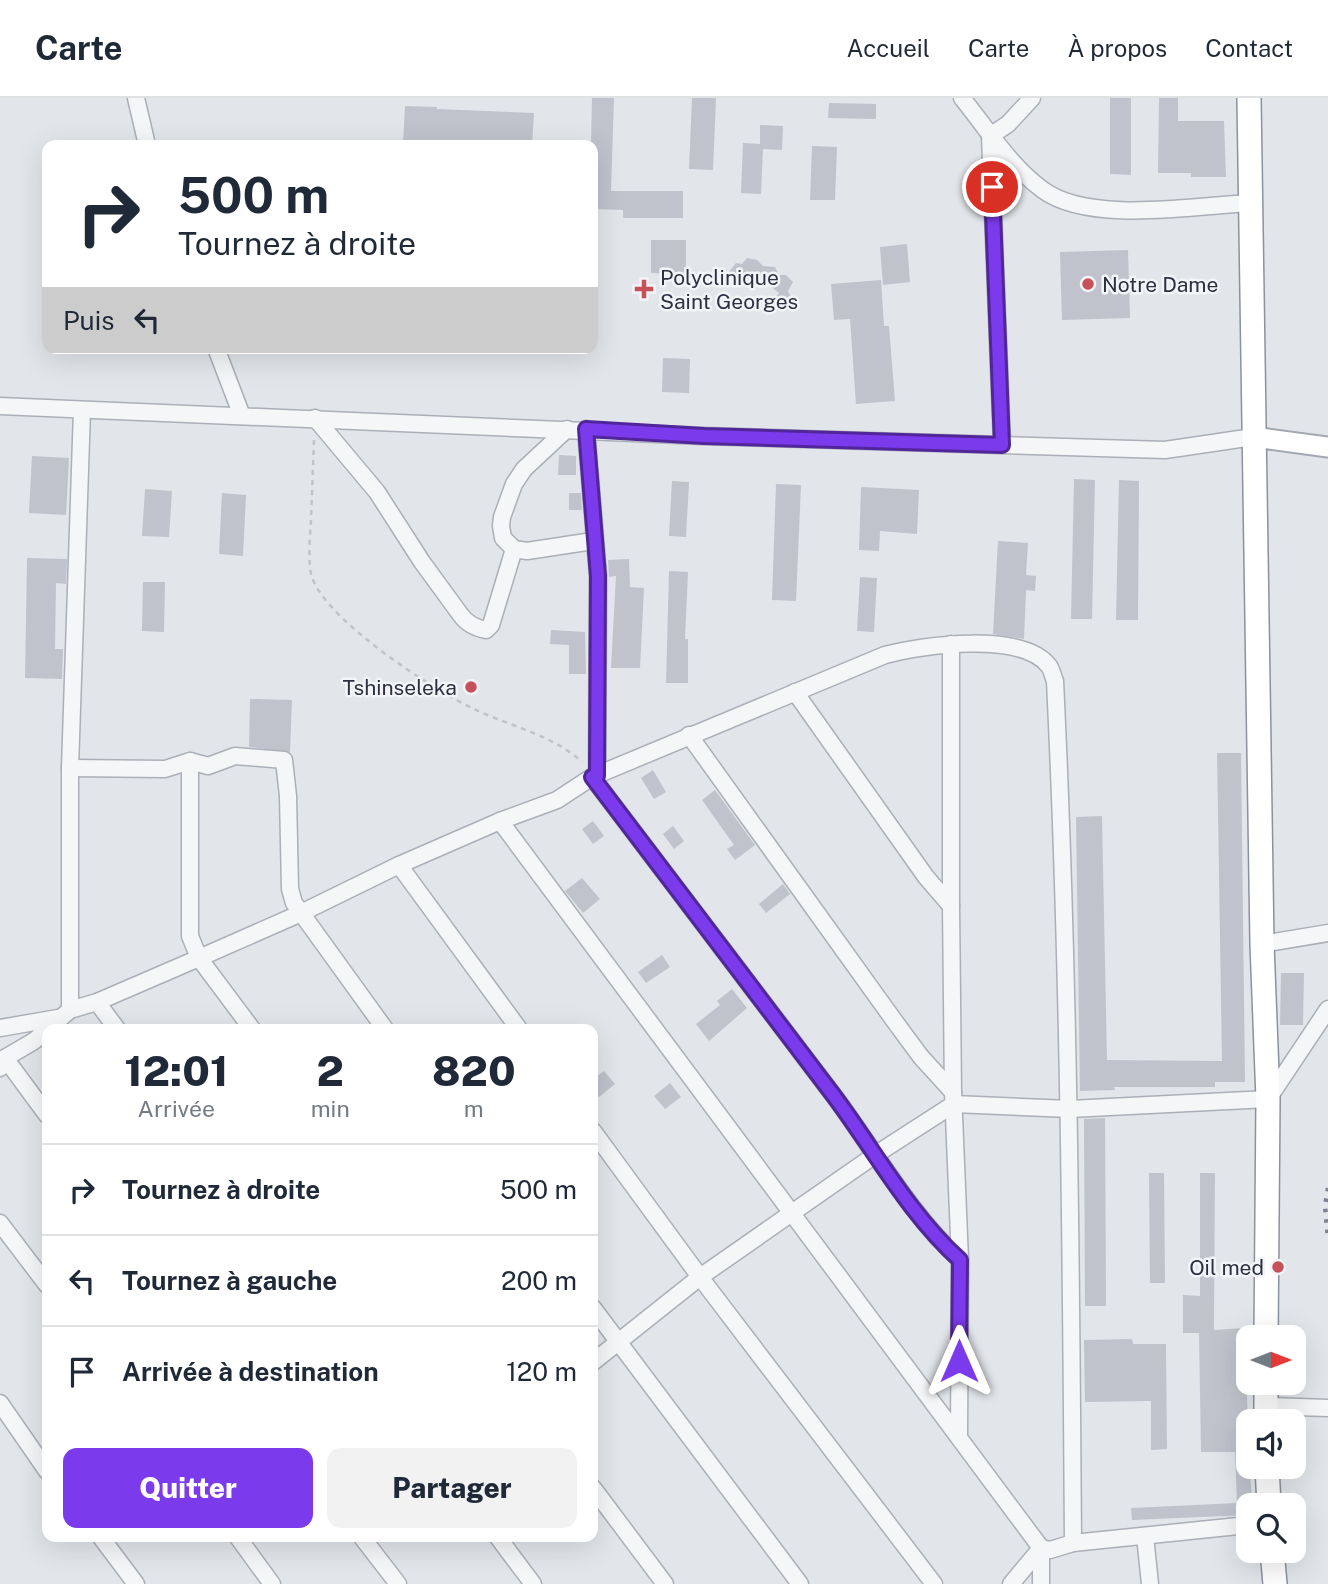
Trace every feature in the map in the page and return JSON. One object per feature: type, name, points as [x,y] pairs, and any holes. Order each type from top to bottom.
[{"type":"highway","points":[[1248,98],[1262,944],[1268,1099],[1266,1325]]},
{"type":"highway","points":[[1273,1563],[1275,1584]]},
{"type":"main road","points":[[1253,437],[1328,447]]},
{"type":"street","points":[[136,98],[146,140]]},
{"type":"street","points":[[961,99],[1025,175],[1046,192],[1084,207],[1121,211],[1248,203]]},
{"type":"street","points":[[990,136],[1008,124],[1027,101]]},
{"type":"street","points":[[990,136],[1002,445]]},
{"type":"street","points":[[218,354],[242,416]]},
{"type":"street","points":[[0,406],[704,436],[1165,450],[1253,437]]},
{"type":"street","points":[[53,1024],[64,1014],[82,410]]},
{"type":"street","points":[[315,418],[377,492],[422,562],[466,622],[478,629],[486,630],[491,625],[514,549]]},
{"type":"street","points":[[567,429],[524,469],[514,484],[506,502],[501,526],[503,538],[514,549],[527,551],[593,541]]},
{"type":"street","points":[[586,429],[598,601],[595,776],[835,1098],[923,1222],[960,1260]]},
{"type":"street","points":[[951,644],[953,1098],[960,1260],[959,1437]]},
{"type":"street","points":[[0,1028],[64,1014],[97,1002],[299,914],[500,821],[557,800],[595,776],[885,655],[914,647],[951,644],[1015,647],[1037,656],[1049,666],[1055,681],[1062,836],[1070,1109],[1073,1543]]},
{"type":"street","points":[[795,692],[926,877],[951,906]]},
{"type":"street","points":[[689,735],[953,1098]]},
{"type":"street","points":[[70,768],[165,769],[190,761],[208,766],[234,756],[284,760],[288,785],[289,889],[299,914],[381,1024]]},
{"type":"street","points":[[190,761],[190,936],[199,958],[248,1024]]},
{"type":"street","points":[[500,821],[1041,1548],[1041,1584]]},
{"type":"street","points":[[399,866],[515,1024]]},
{"type":"street","points":[[1262,944],[1328,933]]},
{"type":"street","points":[[97,1002],[113,1024]]},
{"type":"street","points":[[598,1358],[701,1277],[953,1098],[1070,1109],[1268,1099],[1328,1009]]},
{"type":"street","points":[[42,1034],[3,1063],[42,1109]]},
{"type":"street","points":[[598,1138],[934,1584]]},
{"type":"street","points":[[0,1223],[42,1278]]},
{"type":"street","points":[[598,1314],[800,1584]]},
{"type":"street","points":[[0,1403],[42,1464]]},
{"type":"street","points":[[1306,1410],[1328,1408]]},
{"type":"street","points":[[598,1495],[665,1584]]},
{"type":"street","points":[[1041,1548],[1050,1550],[1073,1543],[1236,1526]]},
{"type":"street","points":[[1145,1536],[1150,1584]]},
{"type":"street","points":[[104,1542],[136,1584]]},
{"type":"street","points":[[241,1542],[272,1584]]},
{"type":"street","points":[[366,1542],[398,1584]]},
{"type":"street","points":[[502,1542],[533,1584]]},
{"type":"street","points":[[1011,1584],[1041,1548]]},
{"type":"path","points":[[315,418],[310,541],[312,575],[322,594],[361,636],[408,670],[471,708],[567,748],[595,776]]},
{"type":"building","points":[[592,98],[614,98],[611,191],[683,191],[683,218],[623,218],[623,210],[598,209],[598,140],[591,140]]},
{"type":"building","points":[[692,98],[716,98],[713,170],[689,169]]},
{"type":"building","points":[[1110,98],[1131,98],[1131,175],[1110,174]]},
{"type":"building","points":[[1159,98],[1178,98],[1178,121],[1224,121],[1226,177],[1158,173]]},
{"type":"building","points":[[829,103],[876,104],[876,119],[828,118]]},
{"type":"building","points":[[405,106],[534,113],[532,140],[403,140]]},
{"type":"building","points":[[760,125],[783,126],[782,150],[763,149],[761,194],[741,193],[743,143],[760,144]]},
{"type":"building","points":[[812,146],[837,147],[835,200],[810,200]]},
{"type":"building","points":[[651,240],[686,240],[686,274],[651,273]]},
{"type":"building","points":[[907,244],[910,282],[883,285],[880,247]]},
{"type":"building","points":[[1128,250],[1130,318],[1062,320],[1060,252]]},
{"type":"building","points":[[747,258],[757,260],[763,266],[775,267],[779,275],[786,275],[793,282],[788,291],[793,301],[788,310],[779,311],[773,301],[779,293],[759,277],[748,275],[743,283],[734,282],[729,272],[736,263],[742,264]]},
{"type":"building","points":[[881,280],[884,326],[889,326],[895,401],[856,404],[850,319],[834,320],[831,284]]},
{"type":"building","points":[[663,358],[690,359],[689,393],[662,392]]},
{"type":"building","points":[[559,455],[576,456],[576,475],[558,475]]},
{"type":"building","points":[[32,456],[69,458],[66,515],[29,513]]},
{"type":"building","points":[[1074,479],[1095,480],[1092,619],[1071,619]]},
{"type":"building","points":[[1119,480],[1139,481],[1138,620],[1116,620]]},
{"type":"building","points":[[672,481],[689,482],[686,537],[669,536]]},
{"type":"building","points":[[776,484],[801,485],[796,601],[772,600]]},
{"type":"building","points":[[861,487],[919,490],[917,534],[880,531],[879,551],[859,550]]},
{"type":"building","points":[[145,489],[172,491],[169,537],[142,536]]},
{"type":"building","points":[[222,493],[246,495],[243,556],[219,554]]},
{"type":"building","points":[[569,493],[581,493],[582,510],[569,510]]},
{"type":"building","points":[[998,541],[1028,543],[1026,575],[1036,576],[1035,591],[1026,590],[1024,639],[993,634]]},
{"type":"building","points":[[27,558],[67,559],[66,584],[56,583],[55,649],[63,649],[62,679],[25,678]]},
{"type":"building","points":[[629,559],[630,587],[644,588],[640,668],[611,668],[616,576],[609,577],[608,560]]},
{"type":"building","points":[[669,571],[688,572],[685,639],[688,639],[688,683],[666,683]]},
{"type":"building","points":[[860,577],[877,578],[874,632],[857,631]]},
{"type":"building","points":[[143,582],[165,582],[164,632],[142,631]]},
{"type":"building","points":[[551,630],[585,632],[586,674],[569,674],[569,645],[550,644]]},
{"type":"building","points":[[250,699],[292,700],[290,752],[249,747]]},
{"type":"building","points":[[1217,753],[1241,753],[1245,1082],[1215,1082],[1215,1087],[1114,1087],[1115,1090],[1080,1091],[1076,817],[1102,816],[1107,1060],[1222,1061]]},
{"type":"building","points":[[653,770],[666,792],[654,799],[641,778]]},
{"type":"building","points":[[715,790],[755,845],[735,860],[727,849],[734,845],[702,800]]},
{"type":"building","points":[[593,821],[604,836],[593,844],[582,829]]},
{"type":"building","points":[[673,826],[684,841],[674,849],[663,834]]},
{"type":"building","points":[[582,878],[600,899],[583,913],[565,891]]},
{"type":"building","points":[[783,884],[790,894],[766,913],[759,904]]},
{"type":"building","points":[[662,955],[670,967],[646,983],[638,972]]},
{"type":"building","points":[[1281,973],[1304,973],[1303,1025],[1280,1025]]},
{"type":"building","points":[[732,989],[747,1008],[709,1041],[696,1024],[720,1005],[717,1001]]},
{"type":"building","points":[[604,1071],[615,1084],[599,1097],[598,1096],[598,1075]]},
{"type":"building","points":[[670,1083],[681,1097],[665,1109],[654,1096]]},
{"type":"building","points":[[1105,1118],[1106,1306],[1085,1306],[1084,1119]]},
{"type":"building","points":[[1149,1173],[1164,1173],[1165,1283],[1150,1283]]},
{"type":"building","points":[[1200,1173],[1215,1173],[1214,1330],[1236,1329],[1236,1395],[1247,1395],[1247,1409],[1236,1409],[1236,1478],[1235,1452],[1201,1452],[1199,1333],[1183,1333],[1183,1295],[1200,1296]]},
{"type":"building","points":[[1132,1339],[1133,1344],[1166,1344],[1167,1449],[1151,1450],[1151,1401],[1085,1402],[1084,1340]]},
{"type":"building","points":[[1236,1479],[1251,1479],[1251,1493],[1237,1493]]},
{"type":"building","points":[[1236,1503],[1236,1516],[1132,1520],[1131,1508]]},
{"type":"railway","points":[[1328,1188],[1325,1206],[1328,1239]]},
{"type":"place","name":"Notre Dame","points":[[1088,284]]},
{"type":"place","name":"Polyclinique Saint Georges","points":[[644,289]]},
{"type":"place","name":"Tshinseleka","points":[[471,687]]},
{"type":"place","name":"Oil med","points":[[1278,1267]]},
{"type":"route","points":[[959,1361],[960,1260],[923,1222],[835,1098],[592,777],[597,776],[598,576],[593,541],[586,429],[704,436],[1002,445],[992,187]]}]
